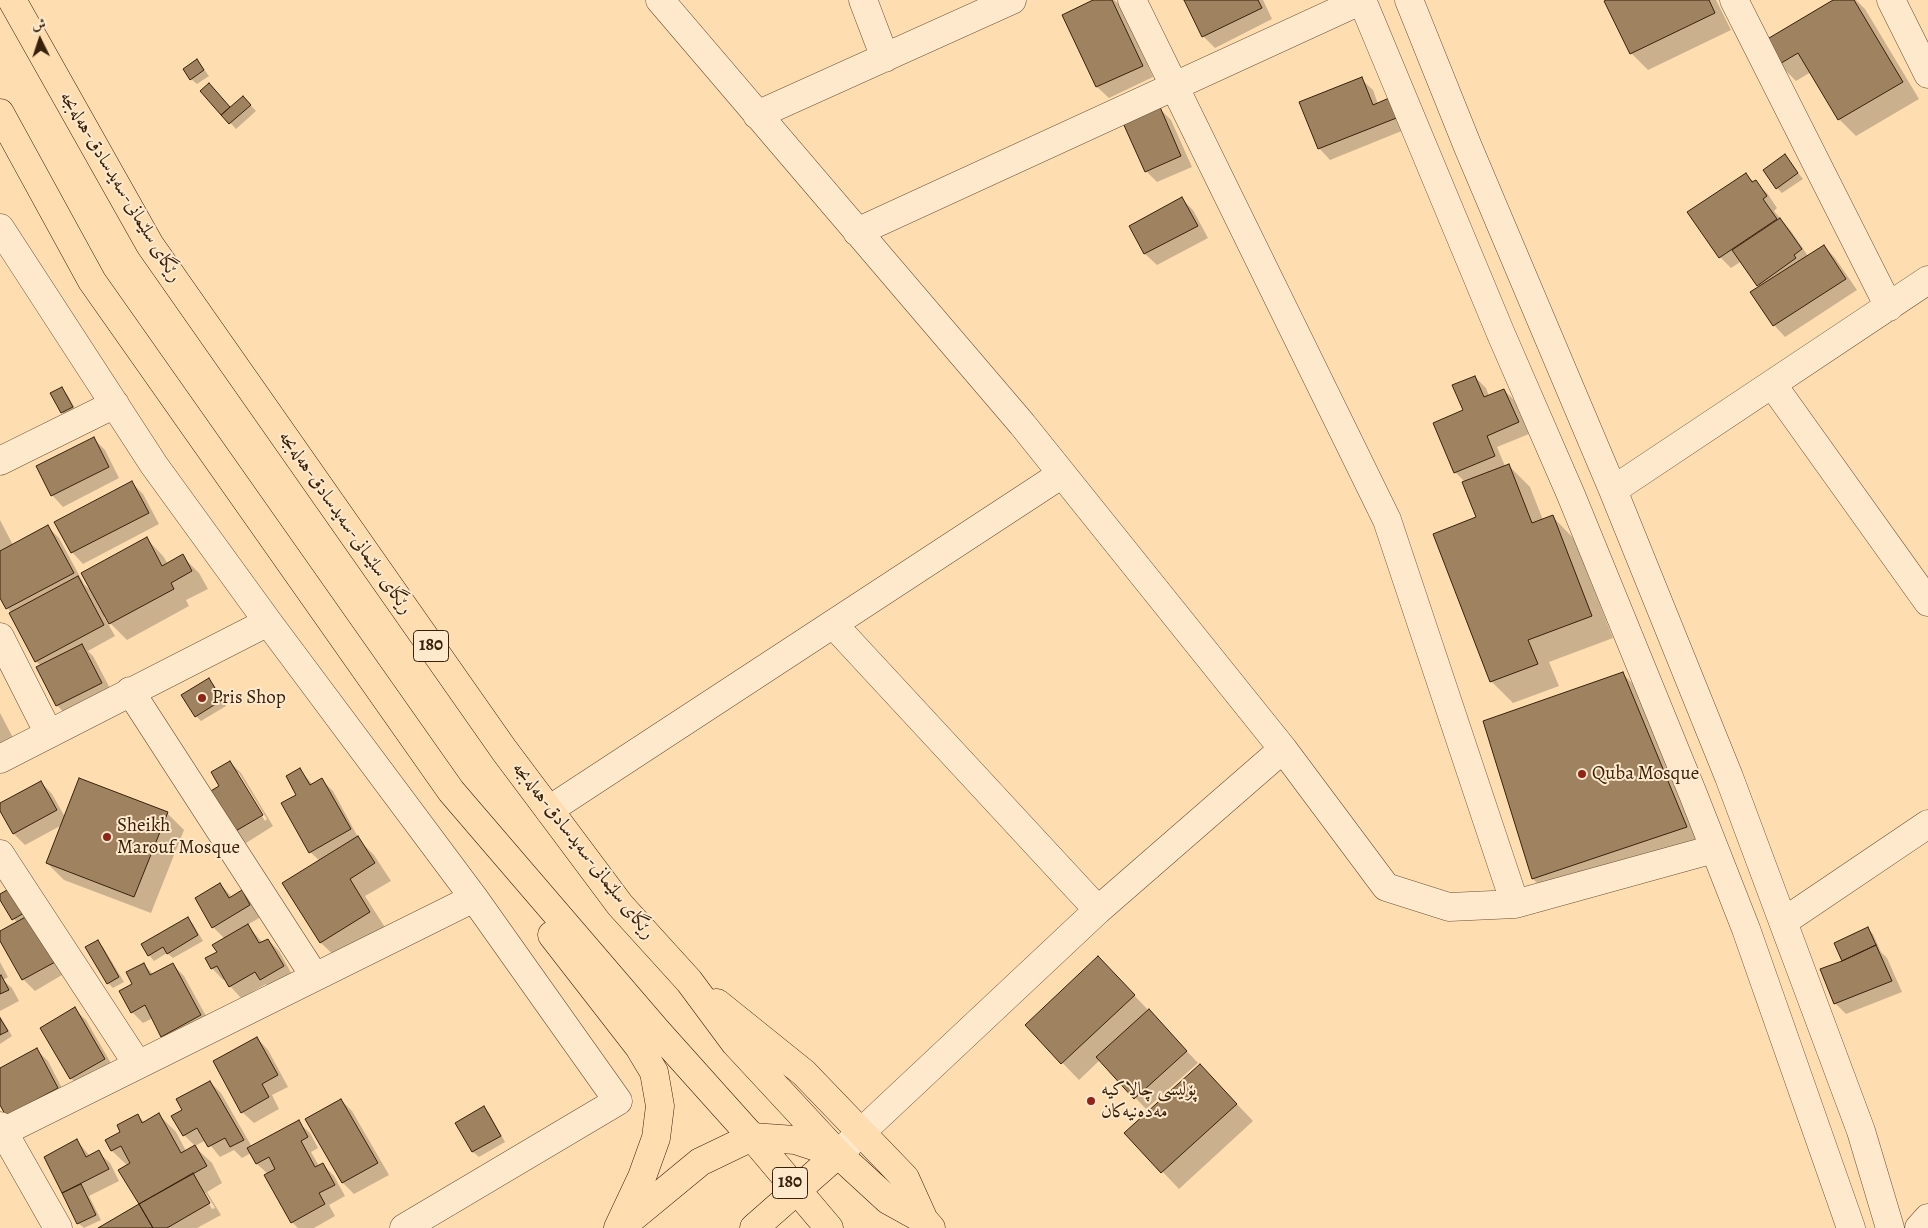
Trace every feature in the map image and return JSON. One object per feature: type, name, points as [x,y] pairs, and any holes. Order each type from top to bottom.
[{"type":"main road","name":"رێگای سلێمانی-سەیدسادق-هەلەبجە","points":[[12,0],[150,245],[504,750],[620,905],[689,980],[735,1043],[838,1154],[888,1200],[921,1225]]},
{"type":"main road","name":"180","points":[[0,113],[92,281],[452,791],[657,1031],[752,1136],[826,1226]]},
{"type":"main road","points":[[490,836],[527,903],[639,1047],[654,1072],[660,1106],[656,1138],[642,1177],[619,1228]]},
{"type":"main road","points":[[689,980],[804,1073],[904,1178],[921,1225]]},
{"type":"main road","points":[[619,1228],[700,1162],[752,1136],[795,1140],[838,1154]]},
{"type":"main road","points":[[754,1228],[838,1154]]},
{"type":"street","points":[[660,0],[1022,424],[1283,749],[1386,887],[1448,907],[1515,904],[1714,849]]},
{"type":"street","points":[[864,0],[885,58]]},
{"type":"street","points":[[757,115],[1012,0]]},
{"type":"street","points":[[1132,0],[1387,520],[1515,904]]},
{"type":"street","points":[[857,232],[1362,0],[1619,610],[1746,929],[1851,1228]]},
{"type":"street","points":[[1409,0],[1468,147],[1613,490],[1729,777],[1861,1131],[1890,1228]]},
{"type":"street","points":[[1734,0],[1889,307]]},
{"type":"street","points":[[1891,0],[1928,74]]},
{"type":"street","points":[[1430,164],[1468,147]]},
{"type":"street","points":[[0,228],[154,465],[268,622],[474,898],[618,1101],[404,1228]]},
{"type":"street","points":[[1613,490],[1928,280]]},
{"type":"street","points":[[1772,384],[1928,602]]},
{"type":"street","points":[[0,461],[115,404]]},
{"type":"street","points":[[549,810],[1062,474]]},
{"type":"street","points":[[0,759],[268,622]]},
{"type":"street","points":[[833,624],[1098,910]]},
{"type":"street","points":[[0,637],[49,734]]},
{"type":"street","points":[[130,691],[315,977]]},
{"type":"street","points":[[838,1154],[1098,910],[1283,749]]},
{"type":"street","points":[[1783,922],[1928,824]]},
{"type":"street","points":[[0,854],[138,1065]]},
{"type":"street","points":[[58,1228],[2,1129],[138,1065],[474,898]]},
{"type":"street","points":[[1822,1147],[1861,1131]]},
{"type":"street","points":[[1919,1228],[1928,1218]]},
{"type":"building","points":[[1093,0],[1112,0],[1143,66],[1096,87],[1062,15]]},
{"type":"building","points":[[1184,0],[1258,0],[1262,8],[1202,37]]},
{"type":"building","points":[[1709,0],[1715,13],[1630,54],[1604,1]]},
{"type":"building","points":[[1833,0],[1854,0],[1903,82],[1838,120],[1798,53],[1778,65],[1764,41]]},
{"type":"building","points":[[197,59],[204,70],[190,80],[183,69]]},
{"type":"building","points":[[1362,77],[1373,105],[1396,95],[1404,115],[1318,149],[1299,102]]},
{"type":"building","points":[[209,83],[230,107],[221,115],[200,91]]},
{"type":"building","points":[[243,96],[251,105],[229,124],[221,115]]},
{"type":"building","points":[[1160,107],[1181,156],[1145,172],[1123,123]]},
{"type":"building","points":[[1785,154],[1798,173],[1776,189],[1763,170]]},
{"type":"building","points":[[1746,173],[1752,182],[1756,180],[1767,196],[1763,199],[1777,219],[1719,258],[1687,212]]},
{"type":"building","points":[[1182,197],[1198,226],[1144,254],[1129,226]]},
{"type":"building","points":[[1780,218],[1802,249],[1794,255],[1796,258],[1757,286],[1732,250]]},
{"type":"building","points":[[1824,245],[1846,279],[1773,326],[1750,292]]},
{"type":"building","points":[[1475,376],[1484,397],[1504,389],[1519,422],[1487,436],[1495,456],[1454,473],[1433,423],[1463,410],[1452,385]]},
{"type":"building","points":[[62,387],[73,407],[61,413],[50,393]]},
{"type":"building","points":[[94,437],[109,467],[51,496],[36,466]]},
{"type":"building","points":[[1509,464],[1532,523],[1553,515],[1592,616],[1528,640],[1538,664],[1490,682],[1433,534],[1476,517],[1462,482]]},
{"type":"building","points":[[132,481],[149,513],[71,553],[54,522]]},
{"type":"building","points":[[48,525],[74,573],[6,609],[0,598],[0,551]]},
{"type":"building","points":[[147,537],[162,566],[183,554],[192,571],[171,583],[174,589],[109,624],[81,573]]},
{"type":"building","points":[[78,576],[104,625],[35,662],[9,613]]},
{"type":"building","points":[[82,644],[102,683],[56,706],[36,667]]},
{"type":"building","name":"Quba Mosque","points":[[1623,672],[1687,827],[1532,879],[1483,721]]},
{"type":"building","name":"Pris Shop","points":[[209,678],[222,700],[195,717],[181,695]]},
{"type":"building","points":[[230,761],[263,815],[234,832],[209,792],[219,786],[211,772]]},
{"type":"building","points":[[300,768],[310,785],[322,778],[351,829],[309,853],[281,803],[296,795],[286,776]]},
{"type":"building","name":"Sheikh Marouf Mosque","points":[[79,778],[168,812],[134,897],[46,863]]},
{"type":"building","points":[[41,781],[57,810],[13,834],[0,811],[0,803]]},
{"type":"building","points":[[358,836],[375,863],[350,879],[370,912],[320,943],[282,883]]},
{"type":"building","points":[[220,883],[229,898],[242,890],[250,905],[212,928],[195,898]]},
{"type":"building","points":[[14,886],[29,910],[12,920],[0,900],[0,894]]},
{"type":"building","points":[[31,914],[57,961],[22,980],[0,941],[0,931]]},
{"type":"building","points":[[188,917],[198,935],[167,954],[163,947],[148,956],[141,944]]},
{"type":"building","points":[[248,924],[259,943],[268,939],[284,966],[260,980],[255,972],[229,987],[217,966],[211,969],[205,958],[217,952],[212,945]]},
{"type":"building","points":[[1868,927],[1876,945],[1842,961],[1834,943]]},
{"type":"building","points":[[98,940],[119,977],[107,984],[85,947]]},
{"type":"building","points":[[1876,945],[1892,981],[1834,1004],[1820,969]]},
{"type":"building","points":[[1098,956],[1135,995],[1061,1064],[1025,1025]]},
{"type":"building","points":[[144,963],[150,975],[173,963],[201,1015],[161,1037],[145,1005],[131,1013],[119,991],[132,984],[126,972]]},
{"type":"building","points":[[0,976],[9,990],[0,994]]},
{"type":"building","points":[[75,1007],[105,1059],[70,1079],[40,1028]]},
{"type":"building","points":[[1149,1009],[1187,1051],[1134,1099],[1096,1057]]},
{"type":"building","points":[[0,1018],[8,1031],[0,1035]]},
{"type":"building","points":[[257,1037],[278,1075],[262,1084],[269,1097],[241,1113],[213,1061]]},
{"type":"building","points":[[37,1048],[58,1088],[6,1116],[0,1105],[0,1068]]},
{"type":"building","points":[[1200,1064],[1237,1104],[1161,1173],[1124,1133]]},
{"type":"building","points":[[210,1081],[244,1140],[230,1147],[225,1138],[208,1147],[197,1128],[183,1136],[171,1116],[182,1110],[176,1099]]},
{"type":"building","points":[[341,1099],[378,1163],[342,1183],[305,1119]]},
{"type":"building","points":[[484,1106],[501,1136],[472,1152],[455,1123]]},
{"type":"building","points":[[159,1113],[181,1153],[195,1145],[207,1166],[139,1204],[118,1170],[130,1163],[121,1146],[111,1151],[105,1140],[120,1132],[117,1125],[138,1114],[142,1123]]},
{"type":"building","points":[[299,1120],[308,1137],[301,1141],[315,1167],[323,1163],[335,1185],[319,1193],[325,1204],[291,1223],[264,1175],[275,1169],[269,1157],[256,1164],[247,1148]]},
{"type":"building","points":[[77,1139],[86,1157],[99,1150],[109,1169],[62,1193],[44,1157]]},
{"type":"building","points":[[193,1173],[210,1203],[167,1228],[153,1228],[139,1204]]},
{"type":"building","points":[[81,1184],[96,1215],[77,1224],[62,1193]]},
{"type":"building","points":[[139,1204],[153,1228],[98,1228]]},
{"type":"place","name":"Pris Shop","points":[[202,698]]},
{"type":"place","name":"Quba Mosque","points":[[1582,774]]},
{"type":"place","name":"Sheikh Marouf Mosque","points":[[107,837]]},
{"type":"place","name":"پۆلیسی چالاکیە مەدەنیەکان","points":[[1091,1101]]}]
